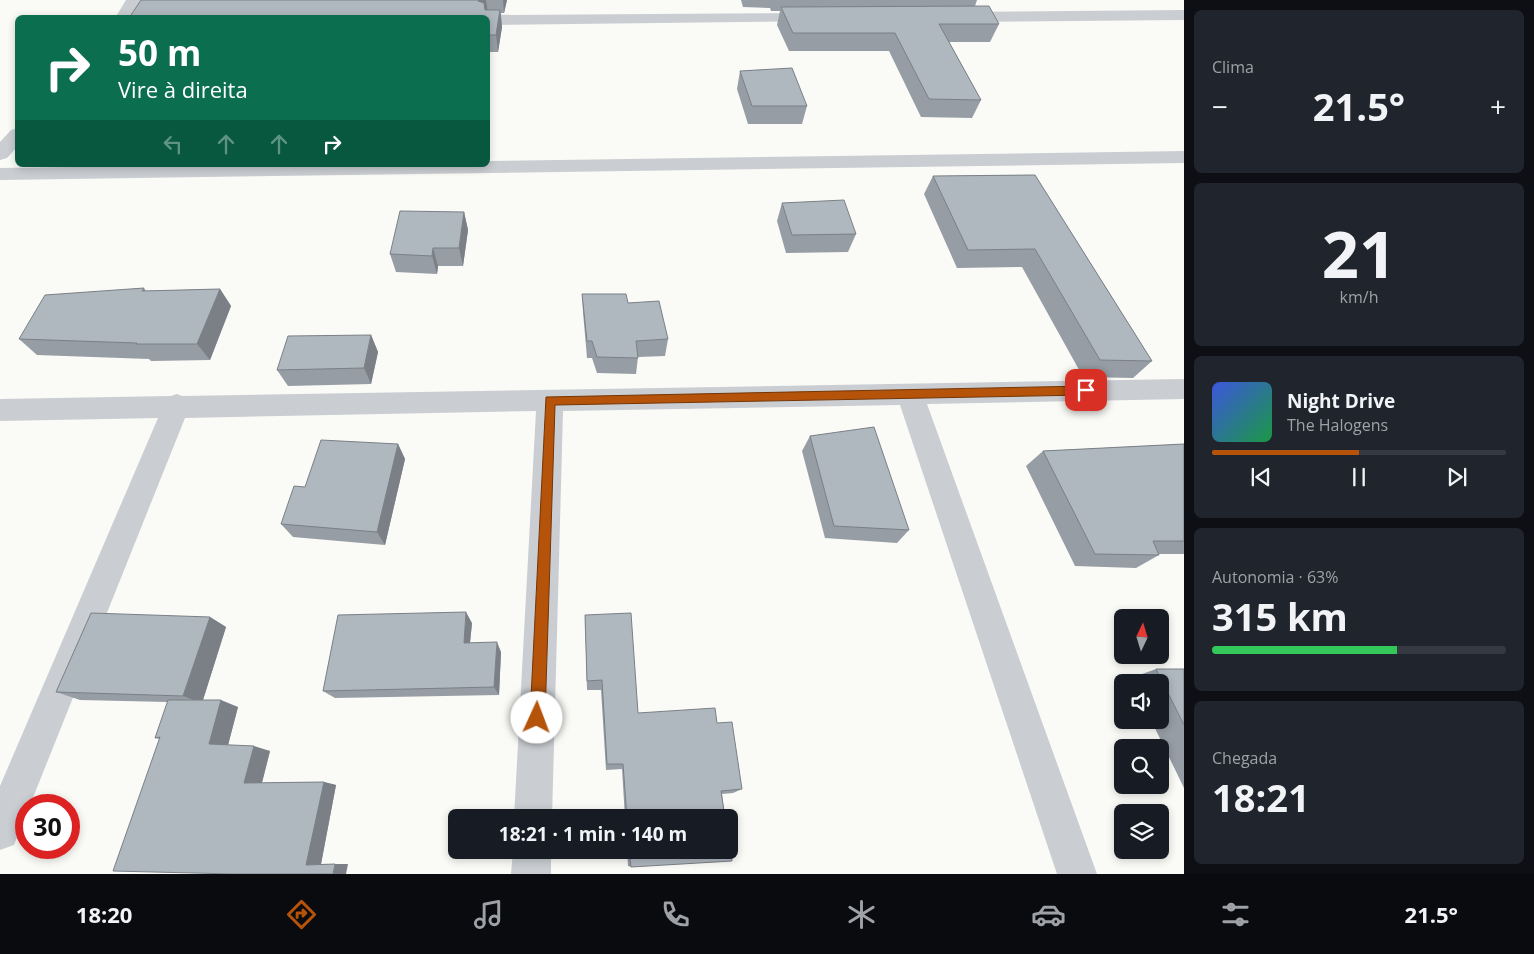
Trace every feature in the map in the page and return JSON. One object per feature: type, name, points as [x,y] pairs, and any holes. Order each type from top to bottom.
[{"type":"street","points":[[125,15],[134,0]]},
{"type":"street","points":[[656,0],[658,20]]},
{"type":"street","points":[[936,17],[1184,15]]},
{"type":"street","points":[[490,20],[827,18]]},
{"type":"street","points":[[0,154],[15,137]]},
{"type":"street","points":[[0,174],[1184,158]]},
{"type":"street","points":[[0,410],[177,405],[550,401],[1184,389]]},
{"type":"street","points":[[910,394],[1076,874]]},
{"type":"street","points":[[533,809],[550,401]]},
{"type":"street","points":[[0,831],[177,405]]},
{"type":"street","points":[[531,874],[532,859]]},
{"type":"building","points":[[141,0],[480,0],[478,1],[484,3],[485,10],[500,10],[496,35],[490,35],[490,15],[131,15]]},
{"type":"building","points":[[989,6],[999,24],[939,24],[981,100],[929,99],[895,33],[793,33],[781,7]]},
{"type":"building","points":[[792,68],[807,106],[752,106],[740,71]]},
{"type":"building","points":[[1035,175],[1152,361],[1100,360],[1035,249],[968,250],[933,176]]},
{"type":"building","points":[[844,200],[856,234],[792,235],[782,203]]},
{"type":"building","points":[[400,211],[464,212],[459,248],[433,248],[432,256],[390,254]]},
{"type":"building","points":[[144,288],[142,291],[220,289],[197,344],[136,344],[19,339],[45,295]]},
{"type":"building","points":[[582,294],[626,294],[628,303],[659,301],[668,339],[636,341],[638,358],[597,357],[592,341],[587,341]]},
{"type":"building","points":[[371,335],[364,368],[277,370],[288,336]]},
{"type":"building","points":[[874,427],[909,530],[834,526],[810,436]]},
{"type":"building","points":[[321,440],[398,444],[377,532],[281,524],[294,486],[305,487]]},
{"type":"building","points":[[1184,444],[1184,541],[1153,541],[1159,555],[1095,554],[1043,451]]},
{"type":"building","points":[[466,612],[464,643],[497,642],[494,687],[323,691],[338,615]]},
{"type":"building","points":[[91,613],[210,617],[183,696],[56,692]]},
{"type":"building","points":[[631,613],[638,713],[715,708],[717,723],[732,722],[742,789],[721,791],[724,809],[626,809],[623,764],[607,764],[602,680],[587,681],[585,615]]},
{"type":"building","points":[[1156,669],[1184,669],[1184,725],[1169,695],[1169,674],[1158,674]]},
{"type":"building","points":[[168,700],[221,700],[209,744],[254,746],[244,783],[324,782],[306,865],[335,864],[333,874],[113,871],[160,737],[155,738]]},
{"type":"building","points":[[630,859],[732,859],[732,861],[631,867]]},
{"type":"route","points":[[537,718],[550,401],[1086,390]]}]
